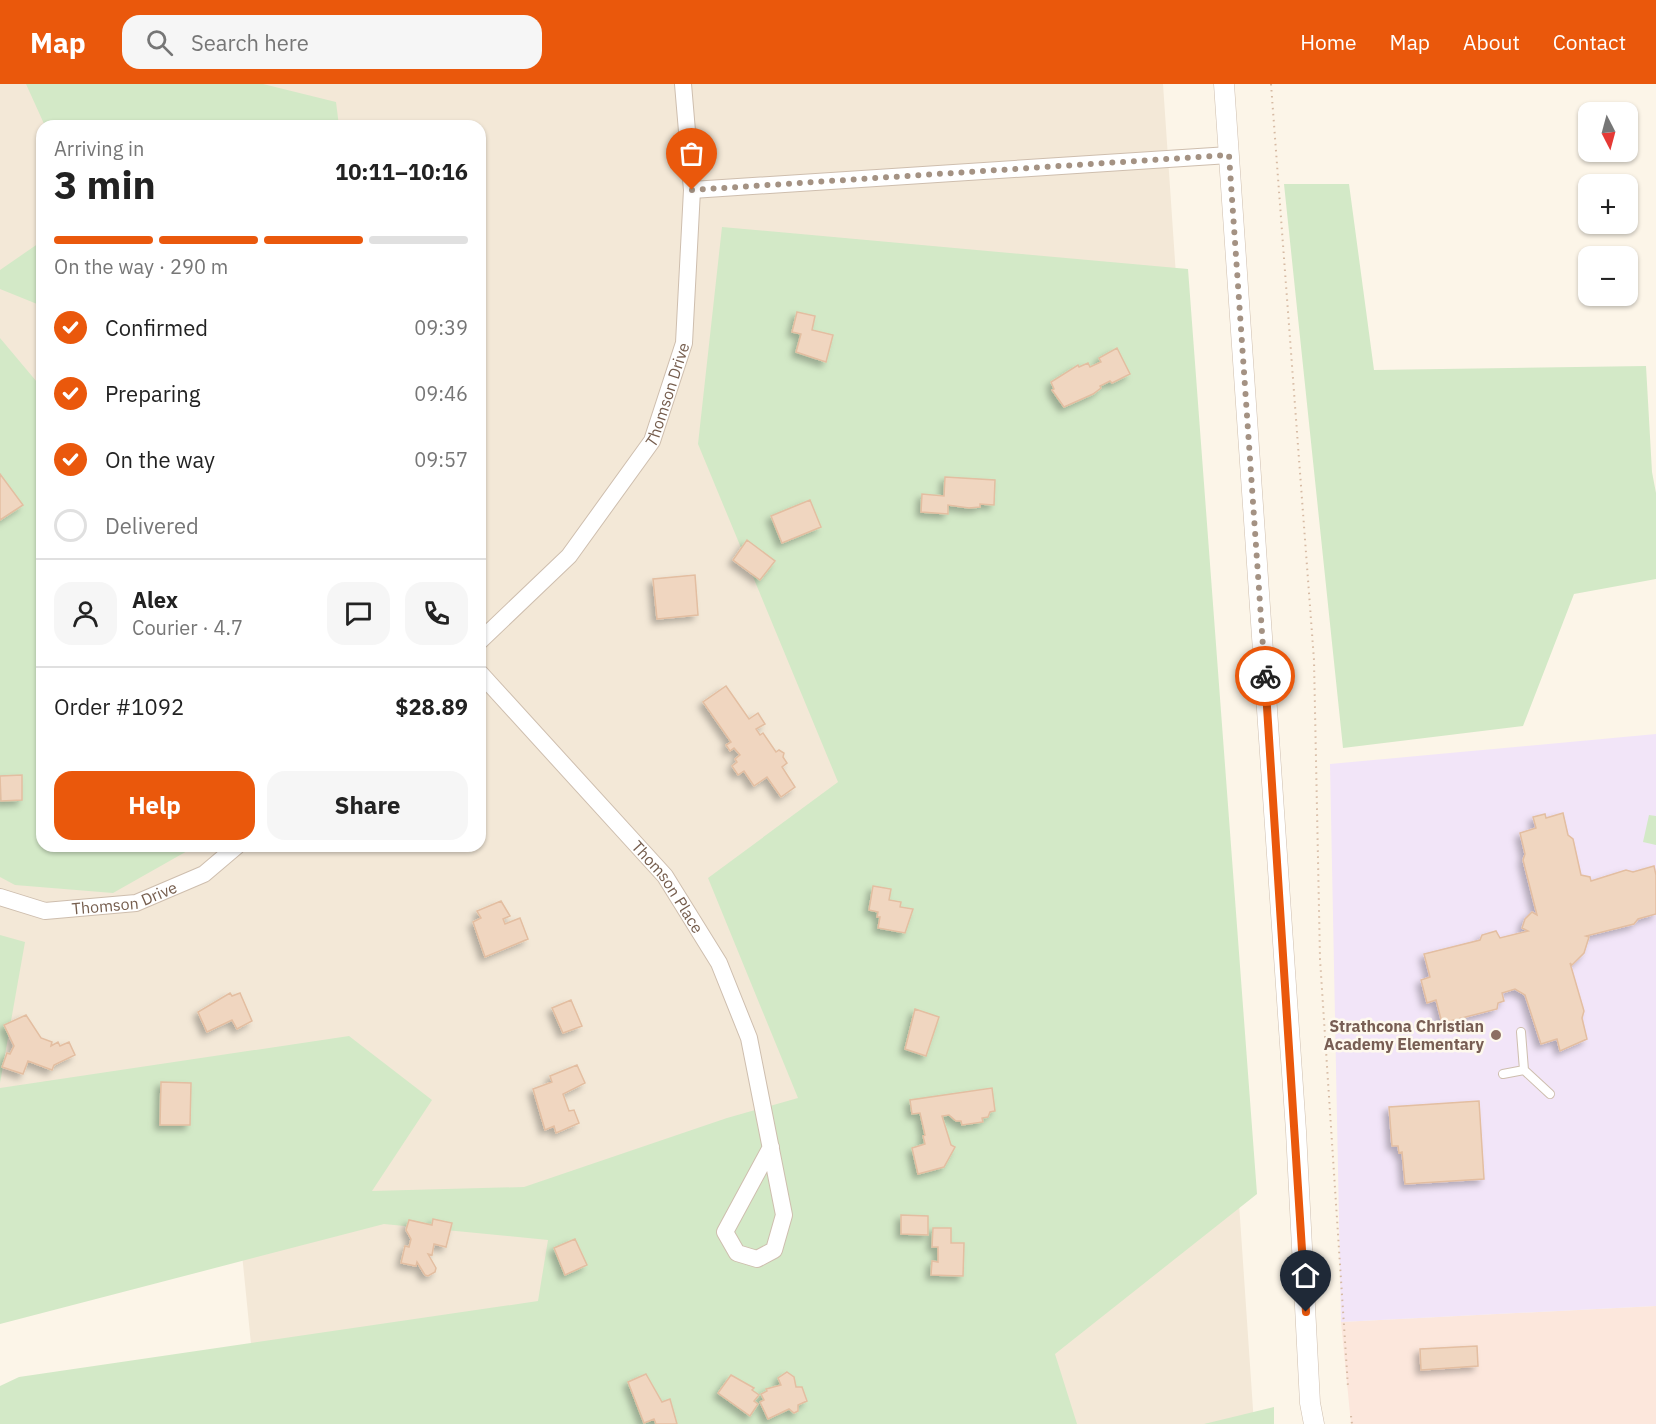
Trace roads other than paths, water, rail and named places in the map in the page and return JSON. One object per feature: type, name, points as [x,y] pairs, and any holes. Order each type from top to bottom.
[{"type":"street","name":"Thomson Drive","points":[[486,635],[569,556],[652,441],[684,343],[692,190],[683,84]]},
{"type":"street","points":[[1224,84],[1295,1110],[1312,1422]]},
{"type":"street","points":[[692,190],[1229,155]]},
{"type":"street","name":"Thomson Place","points":[[486,681],[665,876],[719,963],[749,1038],[771,1147],[784,1215],[774,1250],[758,1259],[737,1253],[725,1232],[771,1147]]},
{"type":"street","name":"Thomson Drive","points":[[0,897],[45,911],[136,903],[204,874],[230,852]]},
{"type":"lane","points":[[1521,1032],[1524,1070],[1550,1094]]},
{"type":"lane","points":[[1503,1074],[1524,1070]]},
{"type":"place","name":"Strathcona Christian Academy Elementary","points":[[1496,1035]]}]
